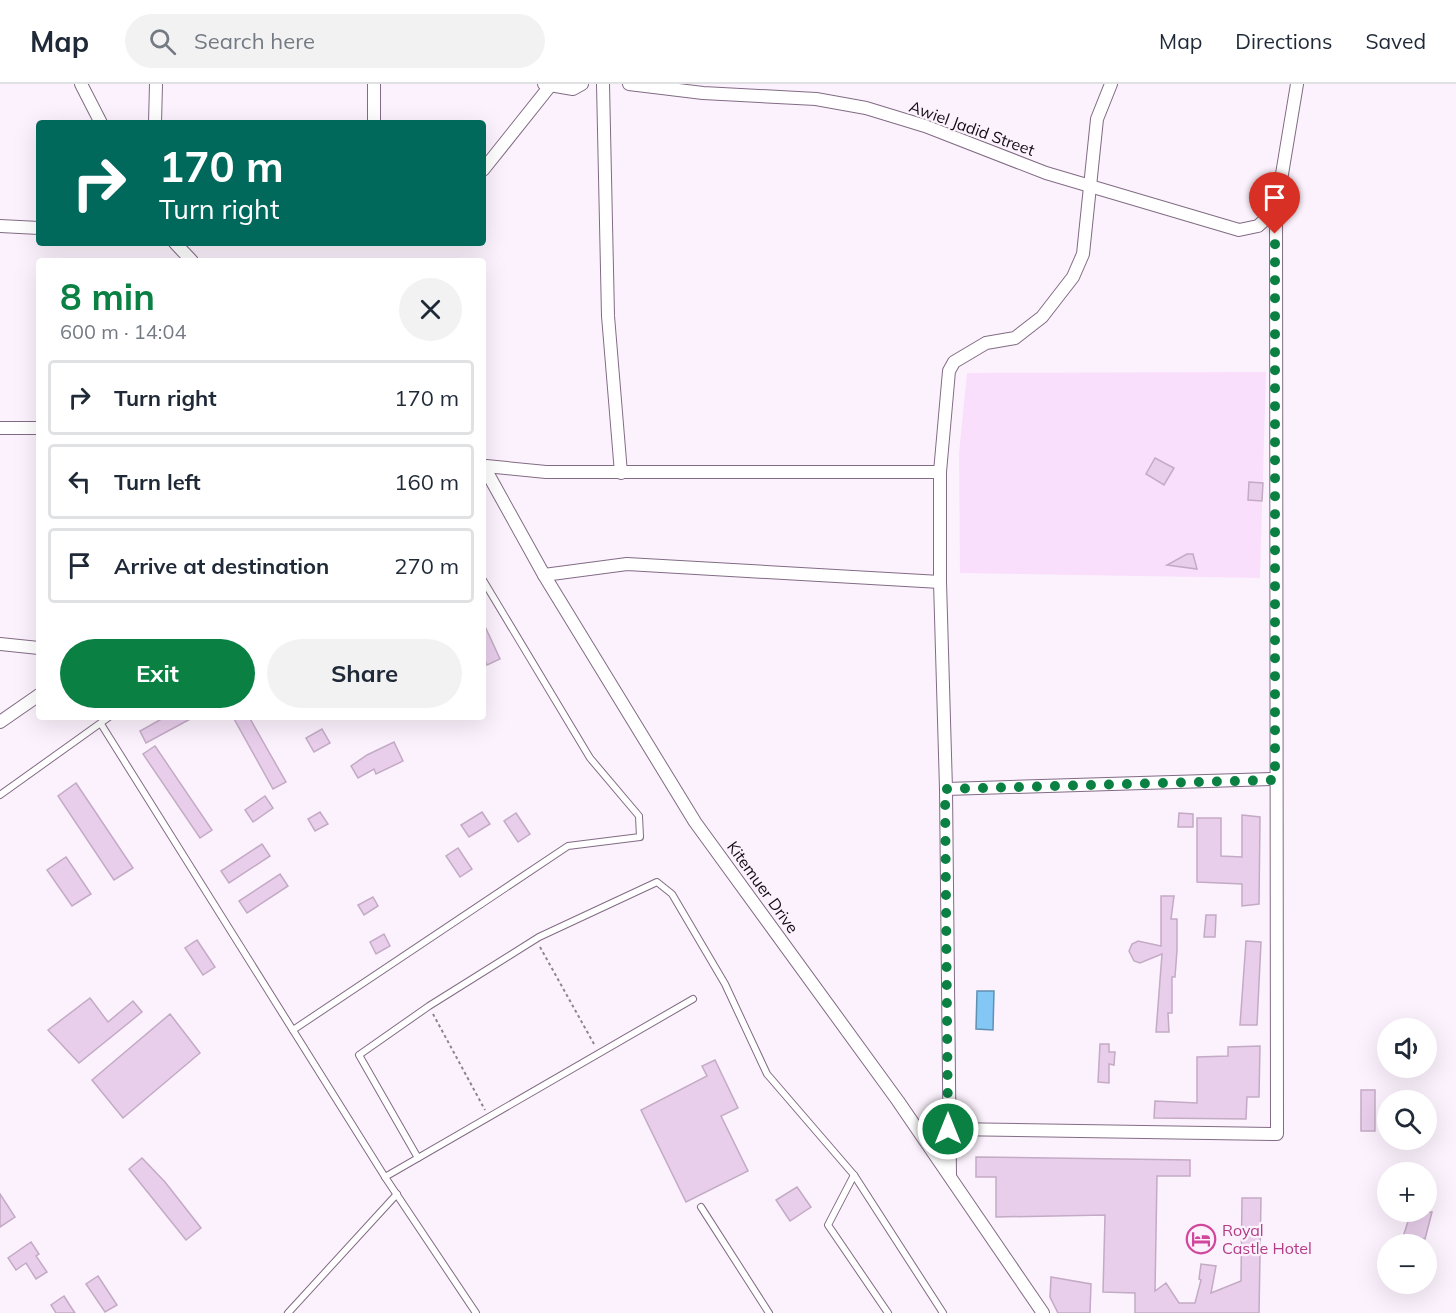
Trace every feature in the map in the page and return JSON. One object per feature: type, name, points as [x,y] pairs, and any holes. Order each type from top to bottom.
[{"type":"street","points":[[81,84],[99,120]]},
{"type":"street","points":[[155,120],[156,84]]},
{"type":"street","points":[[374,84],[375,120]]},
{"type":"street","points":[[486,166],[547,85],[573,89],[582,84]]},
{"type":"street","points":[[603,84],[608,316],[621,472]]},
{"type":"street","name":"Awiel Jadid Street","points":[[629,84],[703,93],[816,99],[866,108],[925,126],[1046,173],[1089,183],[1239,230],[1258,226],[1276,210]]},
{"type":"street","points":[[950,1176],[939,472],[952,364],[986,343],[1015,339],[1054,305],[1073,277],[1083,254],[1097,119],[1112,84]]},
{"type":"street","points":[[948,1129],[1277,1134],[1276,210],[1297,84]]},
{"type":"street","points":[[0,226],[36,228]]},
{"type":"street","points":[[178,246],[189,258]]},
{"type":"street","points":[[0,428],[36,428]]},
{"type":"street","points":[[486,465],[546,472],[939,472]]},
{"type":"street","name":"Kitemuer Drive","points":[[486,467],[544,575],[695,822],[950,1176],[1043,1313]]},
{"type":"street","points":[[544,575],[627,564],[940,582]]},
{"type":"street","points":[[0,644],[36,648]]},
{"type":"street","points":[[0,722],[36,697]]},
{"type":"street","points":[[945,789],[1275,780]]},
{"type":"lane","points":[[293,1030],[568,846],[640,837],[639,816],[590,758],[486,585]]},
{"type":"lane","points":[[0,795],[106,720]]},
{"type":"lane","points":[[101,724],[385,1177],[476,1313]]},
{"type":"lane","points":[[418,1158],[358,1055],[429,1006],[536,939],[657,882],[672,894],[725,984],[767,1074],[854,1174],[943,1313]]},
{"type":"lane","points":[[385,1177],[693,999]]},
{"type":"lane","points":[[854,1174],[828,1225],[888,1313]]},
{"type":"lane","points":[[288,1313],[397,1194]]},
{"type":"lane","points":[[701,1207],[769,1313]]},
{"type":"path","points":[[536,939],[599,1053]]},
{"type":"path","points":[[429,1006],[489,1117]]},
{"type":"shaded area","points":[[1266,372],[1260,578],[960,573],[959,453],[967,373]]},
{"type":"water","points":[[977,991],[994,991],[993,1030],[976,1029]]},
{"type":"building","points":[[1155,458],[1174,468],[1164,485],[1146,474]]},
{"type":"building","points":[[1249,482],[1263,483],[1262,501],[1248,500]]},
{"type":"building","points":[[1187,554],[1193,554],[1197,569],[1167,565]]},
{"type":"building","points":[[486,629],[500,659],[487,665],[486,663]]},
{"type":"building","points":[[160,720],[188,720],[146,743],[140,731]]},
{"type":"building","points":[[235,720],[251,720],[286,782],[273,789]]},
{"type":"building","points":[[322,729],[330,743],[314,752],[306,738]]},
{"type":"building","points":[[394,742],[403,761],[376,774],[374,769],[358,778],[351,766],[367,755]]},
{"type":"building","points":[[155,746],[212,830],[200,838],[143,754]]},
{"type":"building","points":[[76,783],[133,868],[114,880],[58,796]]},
{"type":"building","points":[[265,796],[273,808],[253,822],[245,810]]},
{"type":"building","points":[[320,812],[328,824],[315,831],[308,819]]},
{"type":"building","points":[[482,812],[490,824],[469,837],[461,825]]},
{"type":"building","points":[[516,813],[530,834],[518,842],[504,821]]},
{"type":"building","points":[[1179,813],[1193,814],[1193,827],[1178,827]]},
{"type":"building","points":[[1242,815],[1260,817],[1259,904],[1242,906],[1242,884],[1197,882],[1197,818],[1221,818],[1221,856],[1242,857]]},
{"type":"building","points":[[262,844],[270,856],[229,883],[221,871]]},
{"type":"building","points":[[458,848],[472,869],[460,877],[446,856]]},
{"type":"building","points":[[66,857],[91,894],[72,906],[47,870]]},
{"type":"building","points":[[280,874],[288,886],[247,913],[239,901]]},
{"type":"building","points":[[1161,896],[1174,896],[1171,919],[1177,919],[1175,977],[1172,977],[1172,1013],[1168,1013],[1169,1032],[1156,1032],[1162,954],[1140,963],[1134,961],[1129,951],[1132,944],[1138,941],[1161,946]]},
{"type":"building","points":[[373,897],[378,906],[364,915],[358,905]]},
{"type":"building","points":[[1206,915],[1216,915],[1215,937],[1204,937]]},
{"type":"building","points":[[384,934],[390,946],[376,954],[370,942]]},
{"type":"building","points":[[197,940],[215,967],[203,975],[185,948]]},
{"type":"building","points":[[1246,941],[1261,942],[1257,1025],[1240,1025]]},
{"type":"building","points":[[90,998],[108,1022],[133,1001],[142,1012],[79,1063],[48,1030]]},
{"type":"building","points":[[170,1014],[200,1053],[123,1118],[92,1080]]},
{"type":"building","points":[[1100,1044],[1109,1044],[1109,1052],[1115,1052],[1114,1065],[1109,1064],[1109,1083],[1098,1082]]},
{"type":"building","points":[[1260,1046],[1259,1097],[1247,1097],[1246,1119],[1154,1118],[1155,1101],[1197,1103],[1197,1057],[1228,1056],[1228,1047]]},
{"type":"building","points":[[715,1060],[738,1108],[721,1116],[748,1171],[686,1202],[641,1110],[707,1076],[702,1066]]},
{"type":"building","points":[[1361,1090],[1375,1090],[1375,1131],[1361,1131]]},
{"type":"building","points":[[976,1157],[1190,1160],[1190,1176],[1157,1176],[1155,1291],[1166,1283],[1179,1303],[1195,1303],[1201,1280],[1199,1279],[1201,1264],[1216,1266],[1211,1293],[1241,1281],[1242,1198],[1261,1198],[1259,1313],[1135,1313],[1135,1293],[1103,1292],[1105,1215],[996,1217],[996,1177],[976,1177]]},
{"type":"building","points":[[142,1158],[165,1182],[201,1228],[186,1240],[129,1169]]},
{"type":"building","points":[[797,1187],[811,1207],[790,1221],[776,1200]]},
{"type":"building","points":[[0,1194],[15,1217],[0,1227]]},
{"type":"building","points":[[1408,1222],[1429,1222],[1426,1234],[1404,1234]]},
{"type":"building","points":[[31,1242],[39,1254],[36,1256],[47,1272],[36,1279],[26,1263],[16,1270],[8,1258]]},
{"type":"building","points":[[98,1276],[117,1305],[105,1312],[86,1284]]},
{"type":"building","points":[[1051,1277],[1091,1284],[1090,1313],[1058,1313],[1050,1297]]},
{"type":"building","points":[[64,1296],[75,1313],[56,1313],[51,1305]]},
{"type":"place","name":"Royal Castle Hotel","points":[[1201,1239]]},
{"type":"route","points":[[948,1129],[945,789],[1275,780],[1275,234]]}]
